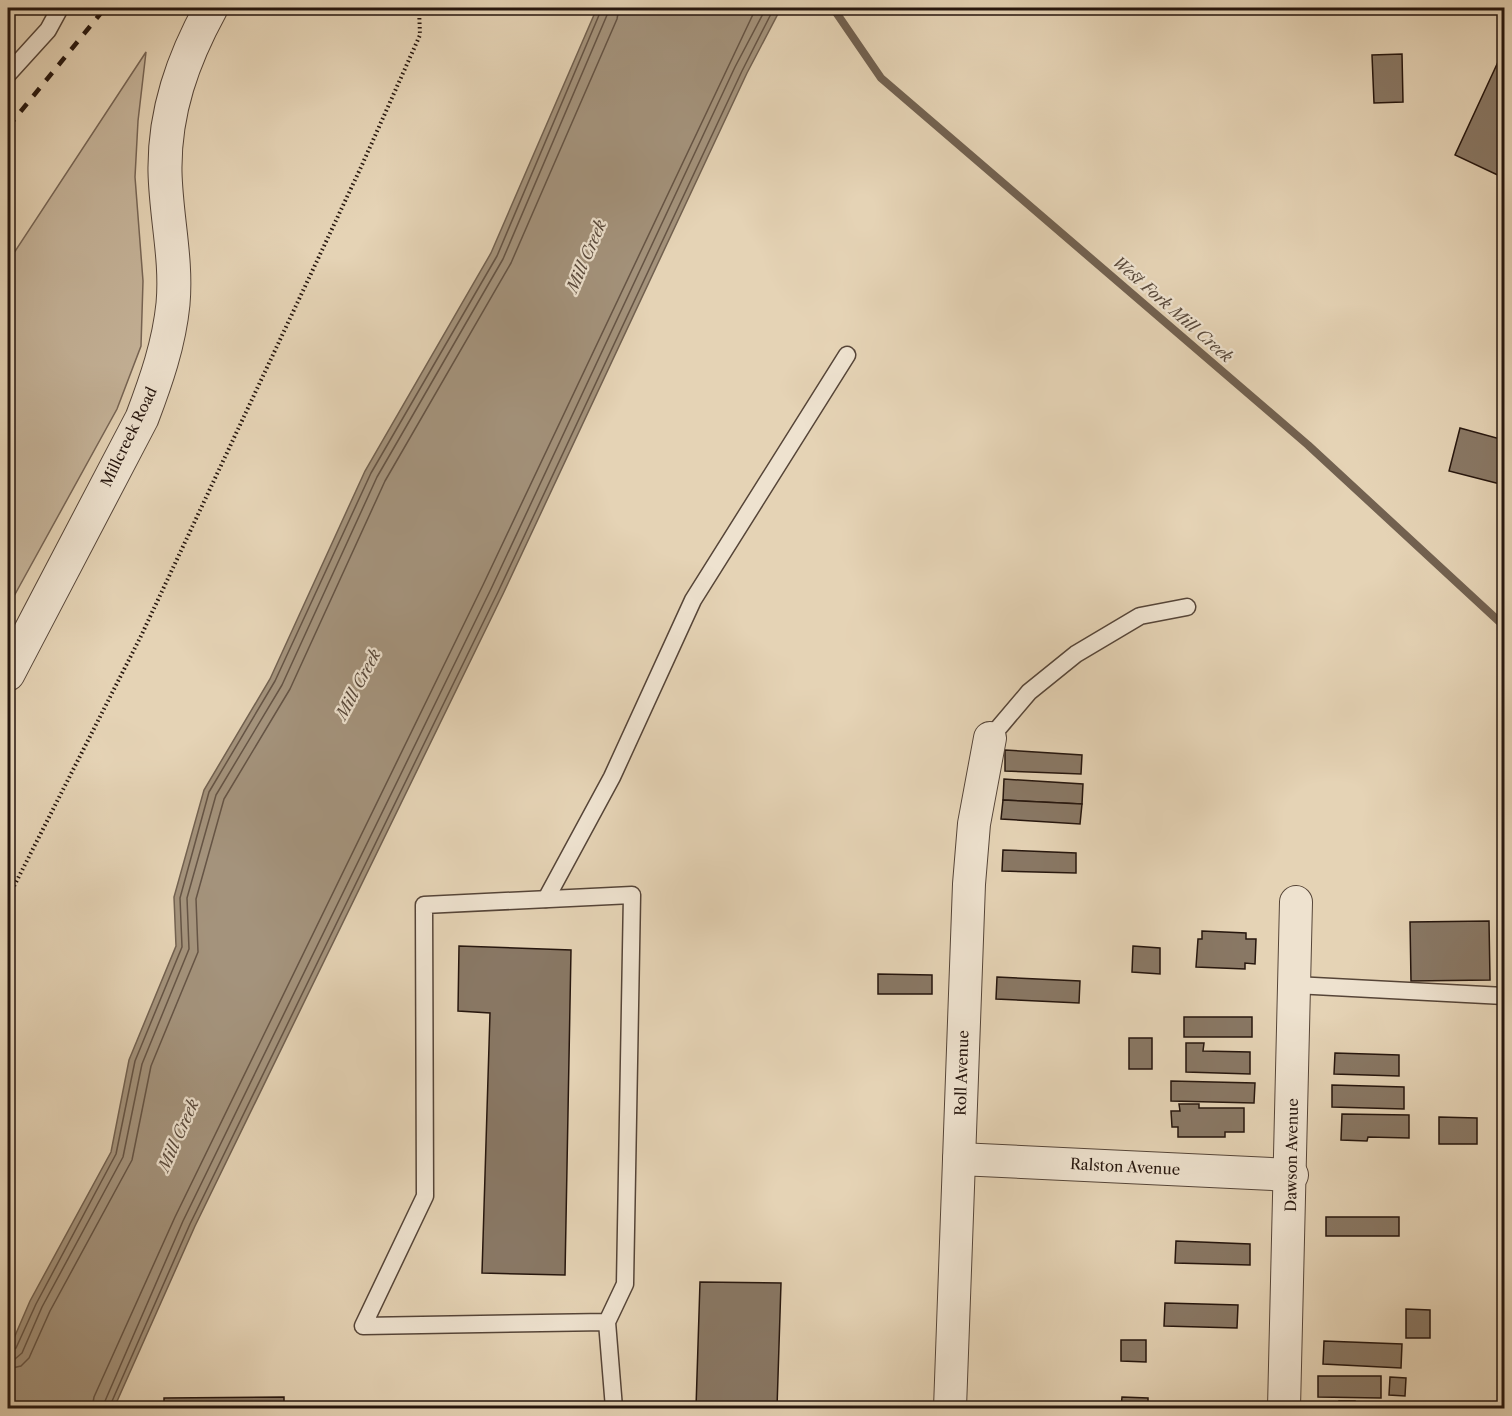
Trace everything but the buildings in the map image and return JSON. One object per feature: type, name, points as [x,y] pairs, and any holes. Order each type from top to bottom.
[{"type":"street","name":"Millcreek Road","points":[[8,674],[142,418],[156,381],[167,343],[175,264],[165,173],[167,135],[173,96],[189,47],[211,8]]},
{"type":"street","name":"Roll Avenue","points":[[950,1408],[969,884],[974,824],[990,738]]},
{"type":"street","name":"Dawson Avenue","points":[[1284,1408],[1292,1175],[1296,902]]},
{"type":"street","name":"Ralston Avenue","points":[[959,1160],[1292,1175]]},
{"type":"lane","points":[[8,74],[48,30],[60,8]]},
{"type":"lane","points":[[546,899],[612,777],[693,600],[847,355]]},
{"type":"lane","points":[[990,738],[1029,692],[1076,654],[1140,616],[1187,608]]},
{"type":"lane","points":[[607,1322],[363,1326],[425,1196],[424,905],[632,895],[625,1284],[607,1322],[614,1408]]},
{"type":"lane","points":[[1295,985],[1504,996]]},
{"type":"path","points":[[8,898],[141,636],[357,176],[420,35],[420,8]]},
{"type":"shaded area","points":[[146,52],[138,121],[135,177],[143,281],[141,346],[117,409],[8,607],[8,262]]},
{"type":"water","name":"Mill Creek","points":[[597,8],[781,8],[747,73],[503,594],[195,1226],[114,1408],[8,1408],[8,1352],[30,1301],[111,1152],[129,1060],[176,946],[174,897],[204,790],[270,679],[365,471],[491,253]]},
{"type":"waterway","name":"West Fork Mill Creek","points":[[833,8],[881,78],[1308,445],[1504,626]]},
{"type":"railway","points":[[8,127],[105,8]]}]
